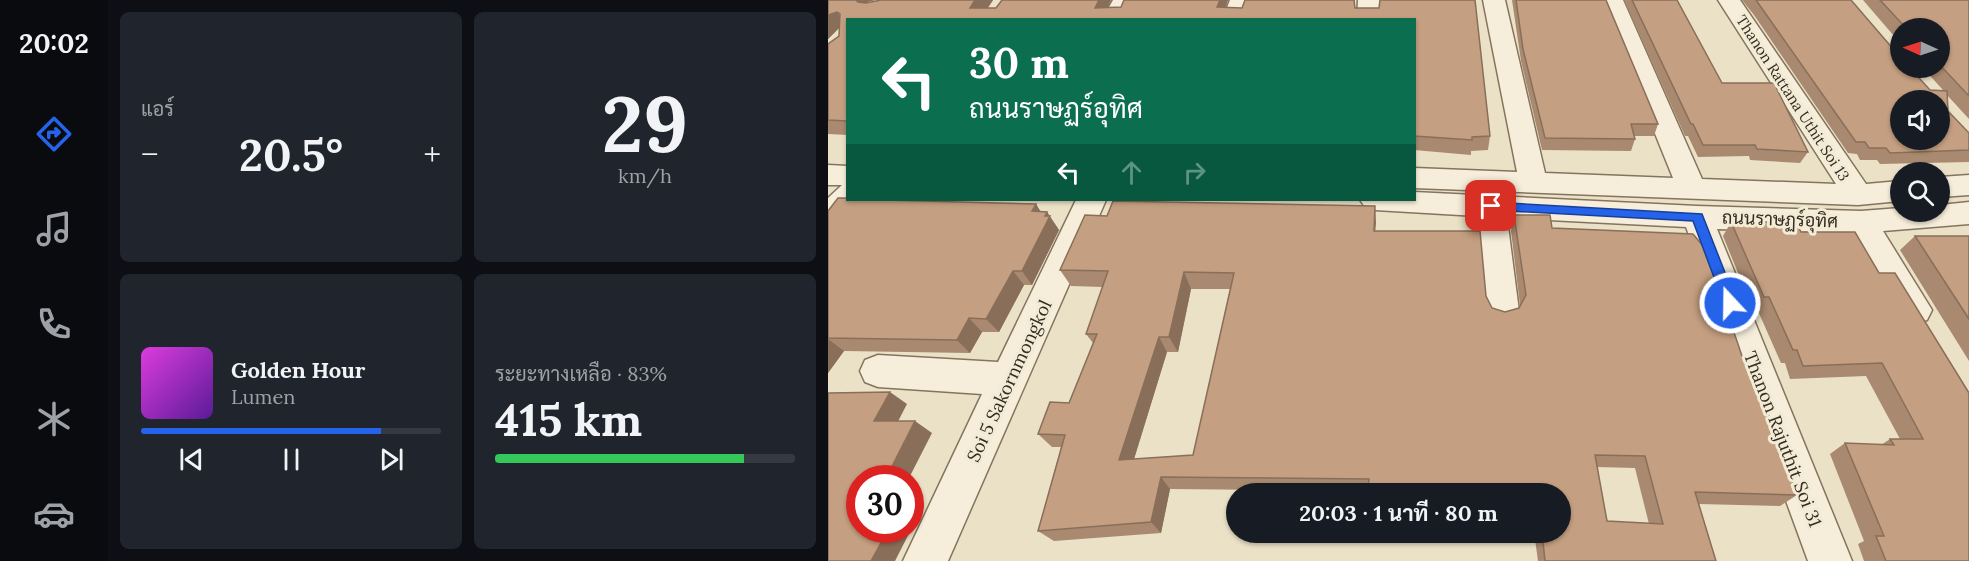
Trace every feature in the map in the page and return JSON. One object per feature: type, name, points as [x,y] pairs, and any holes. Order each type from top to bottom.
[{"type":"street","points":[[1114,18],[1124,0]]},
{"type":"street","points":[[1234,18],[1240,0]]},
{"type":"street","points":[[1368,18],[1370,0]]},
{"type":"street","points":[[1494,0],[1533,182]]},
{"type":"street","name":"Thanon Rajuthit Soi 31","points":[[1612,0],[1695,203],[1830,561]]},
{"type":"street","name":"Thanon Rattana Uthit Soi 13","points":[[1729,0],[1859,209],[1933,339]]},
{"type":"street","points":[[828,153],[846,153]]},
{"type":"street","points":[[828,175],[846,176]]},
{"type":"street","name":"ถนนราษฏร์อุทิศ","points":[[1416,178],[1533,182],[1695,203]]},
{"type":"street","points":[[1950,187],[1969,185]]},
{"type":"street","name":"ถนนราษฏร์อุทิศ","points":[[1859,209],[1890,195]]},
{"type":"street","points":[[828,219],[846,196]]},
{"type":"street","name":"Soi 5 Sakornmongkol","points":[[926,561],[1090,201]]},
{"type":"street","name":"ถนนราษฏร์อุทิศ","points":[[1394,201],[1491,206],[1695,203],[1969,213]]},
{"type":"street","points":[[1491,206],[1502,311]]},
{"type":"street","points":[[878,371],[1010,379]]},
{"type":"building","points":[[828,0],[856,0],[866,3],[881,0],[975,0],[970,8],[996,8],[1002,0],[1099,0],[1095,8],[1121,7],[1124,0],[1220,0],[1217,7],[1242,8],[1245,0],[1354,0],[1355,8],[1379,8],[1380,0],[1475,0],[1490,136],[1472,137],[1472,140],[1416,136],[1416,18],[846,18],[846,121],[828,120],[828,44],[839,36],[840,14],[837,12],[828,15]]},
{"type":"building","points":[[1516,0],[1606,0],[1658,124],[1631,124],[1635,139],[1545,138],[1523,49]]},
{"type":"building","points":[[1632,0],[1677,0],[1722,83],[1774,83],[1808,152],[1757,149],[1755,145],[1703,145]]},
{"type":"building","points":[[1756,0],[1851,0],[1890,45],[1890,78],[1919,78],[1930,90],[1890,90],[1890,150],[1950,150],[1950,113],[1969,133],[1969,150],[1890,153],[1886,148],[1869,148],[1865,142],[1856,142]]},
{"type":"building","points":[[1880,0],[1969,0],[1969,96],[1950,76],[1950,18],[1897,18]]},
{"type":"building","points":[[838,198],[846,198],[846,201],[1036,204],[1032,211],[1047,212],[1045,216],[1050,216],[1022,271],[1013,271],[986,319],[969,318],[957,340],[828,338],[828,211]]},
{"type":"building","points":[[1113,201],[1375,206],[1374,231],[1480,231],[1486,296],[1492,308],[1505,312],[1519,308],[1526,295],[1514,215],[1550,215],[1552,228],[1693,234],[1708,252],[1725,294],[1721,294],[1742,356],[1750,374],[1754,374],[1797,495],[1695,492],[1716,561],[1545,561],[1543,543],[1571,543],[1571,483],[1368,483],[1369,479],[1161,477],[1151,522],[1038,531],[1065,435],[1038,434],[1050,402],[1069,403],[1097,334],[1086,334],[1108,271],[1060,270],[1085,215],[1107,216]],"holes":[[[1184,272],[1234,273],[1193,455],[1119,460],[1159,337],[1169,337]],[[1595,455],[1645,456],[1663,524],[1607,521]]]},
{"type":"building","points":[[1731,222],[1796,222],[1801,232],[1855,232],[1879,273],[1895,273],[1969,393],[1969,561],[1886,561],[1876,536],[1884,536],[1845,443],[1894,445],[1890,439],[1923,439],[1882,363],[1803,366],[1797,350],[1793,350],[1769,297],[1764,297]]},
{"type":"building","points":[[1915,236],[1969,236],[1969,319]]},
{"type":"building","points":[[890,392],[874,421],[915,421],[893,465],[846,465],[846,543],[881,543],[871,561],[828,561],[828,393]]},
{"type":"route","points":[[1491,206],[1697,217],[1730,303]]}]
